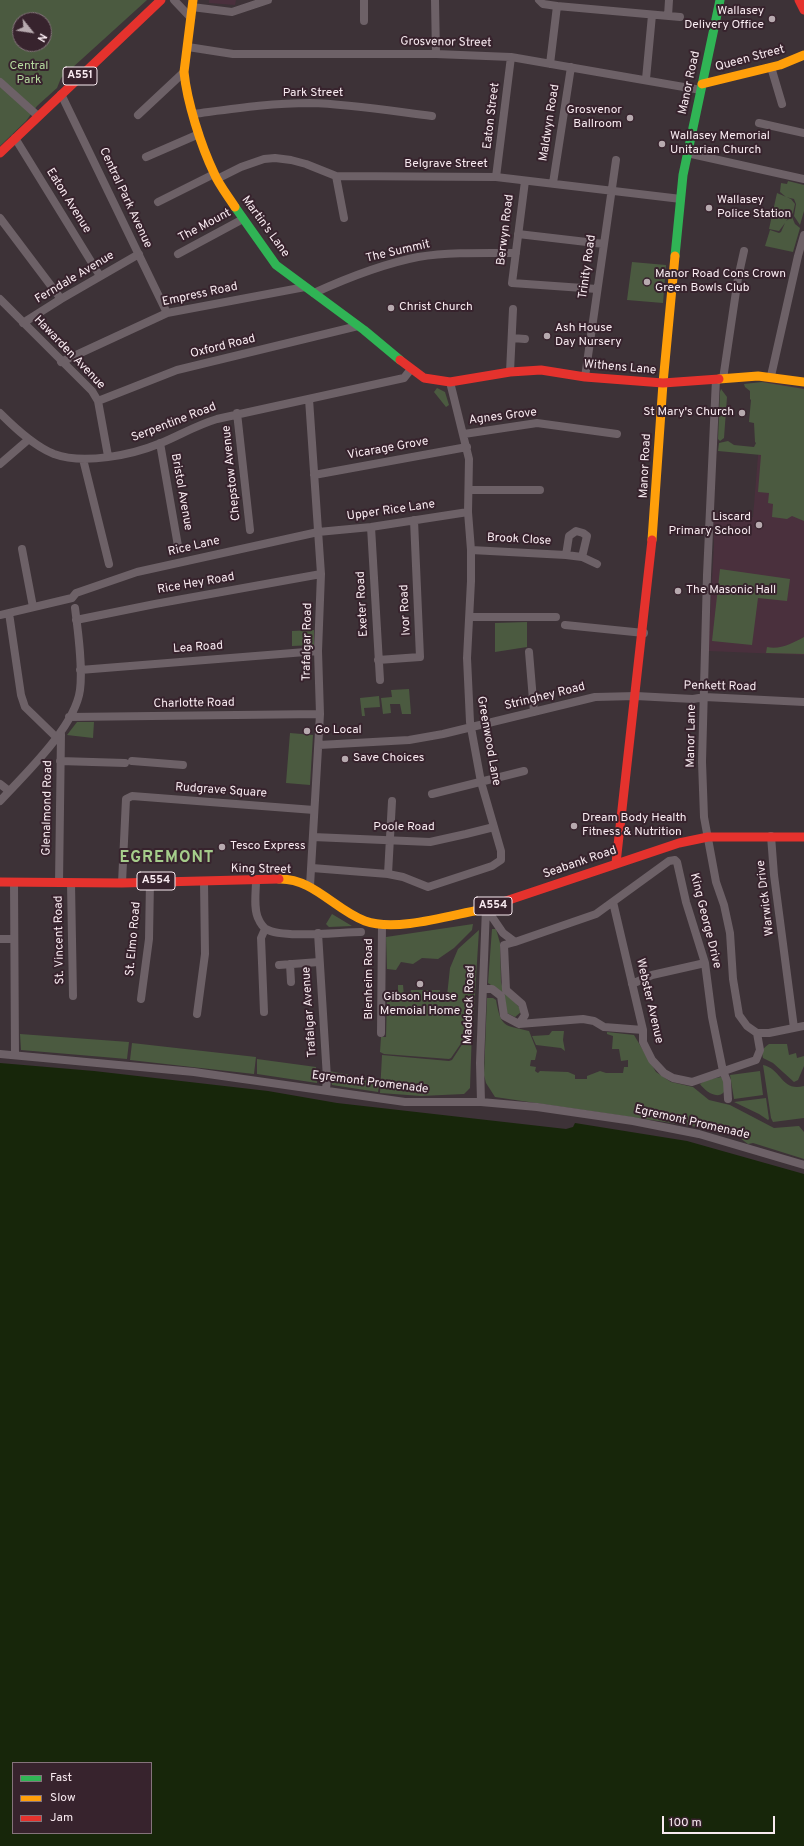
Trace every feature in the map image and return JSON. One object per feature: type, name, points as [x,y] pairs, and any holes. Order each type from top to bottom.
[{"type":"main road","name":"A551","points":[[0,153],[161,0]]},
{"type":"main road","name":"Manor Road","points":[[616,863],[644,633],[656,513],[663,383],[681,199],[687,153],[720,0]]},
{"type":"main road","points":[[799,0],[804,10]]},
{"type":"main road","name":"Martin's Lane","points":[[193,4],[184,72],[199,134],[216,176],[243,219],[276,265],[358,326],[411,370],[424,378],[434,380]]},
{"type":"main road","name":"Queen Street","points":[[701,87],[772,67],[804,55]]},
{"type":"main road","name":"Withens Lane","points":[[434,380],[450,382],[510,372],[541,370],[585,378],[663,383],[758,376],[771,376],[804,382]]},
{"type":"main road","name":"Seabank Road","points":[[366,921],[382,925],[426,921],[486,908],[679,842],[708,837],[804,837]]},
{"type":"main road","name":"King Street","points":[[0,882],[71,883],[287,880],[310,886],[348,913],[366,921]]},
{"type":"street","points":[[174,0],[191,18]]},
{"type":"street","points":[[193,4],[232,12],[268,0]]},
{"type":"street","points":[[364,0],[364,21]]},
{"type":"street","points":[[435,0],[436,54]]},
{"type":"street","points":[[539,0],[543,4],[557,6],[587,4],[652,15],[680,18]]},
{"type":"street","points":[[668,16],[669,0]]},
{"type":"street","points":[[550,64],[557,6]]},
{"type":"street","points":[[646,79],[652,15]]},
{"type":"street","name":"Grosvenor Street","points":[[188,47],[233,54],[436,54],[511,57],[701,87]]},
{"type":"street","name":"Eaton Street","points":[[496,177],[511,57]]},
{"type":"street","name":"Maldwyn Road","points":[[553,183],[571,67]]},
{"type":"street","points":[[772,67],[782,104]]},
{"type":"street","points":[[138,116],[184,72]]},
{"type":"street","points":[[0,82],[38,116]]},
{"type":"street","name":"Central Park Avenue","points":[[61,94],[167,313]]},
{"type":"street","name":"Park Street","points":[[194,114],[239,108],[309,103],[351,106],[432,116]]},
{"type":"street","points":[[759,123],[804,133]]},
{"type":"street","points":[[146,157],[199,134]]},
{"type":"street","name":"Eaton Avenue","points":[[15,138],[100,276]]},
{"type":"street","points":[[687,153],[804,179]]},
{"type":"street","name":"Belgrave Street","points":[[158,202],[216,176],[264,159],[275,158],[306,164],[336,176],[496,177],[681,199]]},
{"type":"street","name":"Trinity Road","points":[[585,378],[616,160]]},
{"type":"street","points":[[336,176],[344,218]]},
{"type":"street","name":"Berwyn Road","points":[[525,181],[512,283],[597,289]]},
{"type":"street","points":[[0,218],[61,299]]},
{"type":"street","name":"The Mount","points":[[178,254],[243,219]]},
{"type":"street","points":[[518,234],[604,244]]},
{"type":"street","points":[[771,376],[804,235]]},
{"type":"street","name":"Manor Lane","points":[[744,251],[720,379],[714,442],[708,528],[702,762],[704,817],[716,882],[724,905],[730,933],[732,979],[739,1015],[747,1026],[757,1033]]},
{"type":"street","name":"The Summit","points":[[314,292],[342,280],[377,268],[418,257],[455,254],[516,253]]},
{"type":"street","name":"Ferndale Avenue","points":[[24,323],[61,299],[138,254]]},
{"type":"street","name":"Empress Road","points":[[62,362],[167,313],[305,287]]},
{"type":"street","name":"Hawarden Avenue","points":[[0,299],[92,391],[98,401],[108,456]]},
{"type":"street","points":[[510,372],[513,309]]},
{"type":"street","name":"Oxford Road","points":[[98,401],[177,370],[358,326]]},
{"type":"street","points":[[512,338],[525,339]]},
{"type":"street","name":"Serpentine Road","points":[[0,413],[30,438],[53,453],[83,459],[133,452],[160,443],[196,426],[237,414],[404,378],[411,370]]},
{"type":"street","name":"Greenwood Lane","points":[[312,868],[388,874],[403,877],[428,887],[492,866],[501,860],[494,827],[481,782],[471,728],[467,693],[471,550],[468,512],[469,490],[467,447],[450,382]]},
{"type":"street","name":"Trafalgar Road","points":[[309,399],[321,574],[318,651],[320,714],[310,886]]},
{"type":"street","name":"Chepstow Avenue","points":[[237,414],[250,530]]},
{"type":"street","name":"Agnes Grove","points":[[464,434],[537,423],[617,434]]},
{"type":"street","points":[[0,464],[30,438]]},
{"type":"street","name":"Bristol Avenue","points":[[160,443],[178,546]]},
{"type":"street","name":"Vicarage Grove","points":[[314,475],[467,447]]},
{"type":"street","points":[[83,459],[109,564]]},
{"type":"street","points":[[469,490],[540,490]]},
{"type":"street","name":"Upper Rice Lane","points":[[318,532],[371,527],[468,512]]},
{"type":"street","name":"Ivor Road","points":[[378,660],[420,657],[414,520]]},
{"type":"street","name":"Exeter Road","points":[[371,527],[380,680]]},
{"type":"street","name":"Brook Close","points":[[566,555],[569,536],[576,531],[587,536],[582,557]]},
{"type":"street","name":"Rice Lane","points":[[0,615],[72,598],[76,593],[137,572],[318,532]]},
{"type":"street","points":[[22,549],[33,607]]},
{"type":"street","name":"Brook Close","points":[[471,550],[566,555],[582,557],[597,564]]},
{"type":"street","name":"Rice Hey Road","points":[[76,620],[321,574]]},
{"type":"street","points":[[0,801],[59,736],[80,691],[80,670],[75,608]]},
{"type":"street","points":[[9,613],[21,695],[25,707],[59,736]]},
{"type":"street","points":[[470,617],[556,617]]},
{"type":"street","points":[[565,625],[644,633]]},
{"type":"street","name":"Lea Road","points":[[80,670],[318,651]]},
{"type":"street","points":[[529,652],[534,712]]},
{"type":"street","name":"Penkett Road","points":[[636,696],[693,699],[704,697],[804,702]]},
{"type":"street","name":"Stringhey Road","points":[[318,745],[409,740],[471,728],[595,697],[636,696]]},
{"type":"street","name":"Charlotte Road","points":[[69,717],[320,714]]},
{"type":"street","name":"Glenalmond Road","points":[[59,736],[59,883]]},
{"type":"street","points":[[60,761],[129,762],[183,765]]},
{"type":"street","points":[[432,794],[524,771]]},
{"type":"street","points":[[0,784],[9,791]]},
{"type":"street","name":"Rudgrave Square","points":[[122,882],[126,799],[132,796],[314,810]]},
{"type":"street","points":[[388,874],[392,802]]},
{"type":"street","name":"Poole Road","points":[[313,838],[430,842],[494,827]]},
{"type":"street","name":"Warwick Drive","points":[[771,836],[774,875],[794,1028]]},
{"type":"street","name":"King George Drive","points":[[613,902],[669,861],[675,860],[677,862],[686,902],[705,963],[712,1017],[723,1071],[727,1081],[728,1099]]},
{"type":"street","name":"St. Elmo Road","points":[[141,999],[148,939],[150,881]]},
{"type":"street","points":[[256,881],[256,913],[258,920],[265,929],[276,933],[361,932]]},
{"type":"street","points":[[14,882],[15,1055]]},
{"type":"street","points":[[196,1014],[205,954],[204,882]]},
{"type":"street","name":"St. Vincent Road","points":[[71,883],[73,996]]},
{"type":"street","points":[[519,1024],[526,1015],[522,1004],[506,990],[504,945],[581,920],[596,914],[613,902]]},
{"type":"street","name":"Webster Avenue","points":[[613,902],[643,1030],[643,1042],[652,1060],[657,1067],[673,1078],[692,1082],[723,1071]]},
{"type":"street","points":[[486,908],[503,933],[515,942]]},
{"type":"street","name":"Maddock Road","points":[[481,1102],[480,1063],[486,908]]},
{"type":"street","name":"Blenheim Road","points":[[381,1033],[382,925]]},
{"type":"street","points":[[264,1012],[261,938],[265,929]]},
{"type":"street","name":"Trafalgar Avenue","points":[[318,933],[327,1078],[326,1090]]},
{"type":"street","points":[[0,938],[14,938]]},
{"type":"street","points":[[279,965],[319,962]]},
{"type":"street","points":[[632,984],[652,975],[705,963]]},
{"type":"street","points":[[290,964],[291,982]]},
{"type":"street","points":[[483,989],[492,989],[501,996],[504,1016],[519,1024],[583,1019],[594,1021],[604,1027],[643,1030]]},
{"type":"street","points":[[723,1071],[756,1060],[760,1050],[757,1033],[769,1033],[804,1026]]},
{"type":"street","name":"Egremont Promenade","points":[[0,1054],[194,1072],[405,1102],[481,1102],[537,1107],[633,1121],[699,1134],[804,1165]]},
{"type":"shaded area","points":[[209,0],[236,0],[235,5],[209,3]]},
{"type":"shaded area","name":"Liscard Primary School","points":[[764,381],[804,388],[804,655],[708,651],[714,545],[713,512],[753,517]]},
{"type":"shaded area","points":[[0,1063],[94,1071],[268,1091],[337,1103],[566,1129],[573,1127],[575,1123],[687,1141],[804,1174],[804,1846],[0,1846]]},
{"type":"green space","name":"Central Park","points":[[0,0],[147,0],[61,78],[57,88],[37,106],[26,121],[0,146]]},
{"type":"green space","points":[[788,181],[804,185],[804,211],[800,225],[794,216],[796,204],[794,199],[786,197],[780,192],[781,183],[787,184]]},
{"type":"green space","points":[[777,193],[791,199],[795,204],[793,213],[786,221],[792,217],[795,224],[800,228],[793,252],[765,246],[770,230],[779,233],[781,232],[785,223],[779,231],[769,229]]},
{"type":"green space","name":"Manor Road Cons Crown Green Bowls Club","points":[[632,262],[666,265],[663,303],[627,300]]},
{"type":"green space","points":[[762,382],[804,389],[804,521],[792,516],[787,519],[772,517],[773,504],[768,503],[769,493],[758,492],[761,455],[718,451],[719,443],[728,441],[734,445],[754,447],[756,443],[754,423],[749,422],[751,400],[750,391],[744,384]]},
{"type":"green space","points":[[437,388],[445,392],[449,405],[446,407],[434,392]]},
{"type":"green space","points":[[721,389],[727,397],[724,438],[720,441],[718,439]]},
{"type":"green space","points":[[720,569],[790,579],[787,601],[758,598],[752,645],[712,641]]},
{"type":"green space","points":[[527,622],[527,647],[495,652],[495,623]]},
{"type":"green space","points":[[314,630],[314,645],[292,646],[292,631]]},
{"type":"green space","points":[[804,637],[804,654],[766,653],[767,647],[782,647]]},
{"type":"green space","points":[[409,689],[411,714],[402,714],[400,704],[390,704],[391,713],[383,714],[381,698],[392,697],[391,690]]},
{"type":"green space","points":[[379,696],[380,707],[364,708],[365,716],[362,716],[360,698]]},
{"type":"green space","points":[[77,722],[94,722],[93,738],[67,735]]},
{"type":"green space","points":[[290,733],[313,735],[310,785],[286,783]]},
{"type":"green space","points":[[332,914],[352,926],[329,927],[326,924]]},
{"type":"green space","points":[[473,924],[472,930],[454,948],[438,959],[422,958],[413,964],[401,962],[396,970],[387,969],[386,937]]},
{"type":"green space","points":[[492,929],[496,929],[500,943],[501,982],[503,990],[519,1007],[521,1012],[515,1017],[507,1013],[503,993],[488,983]]},
{"type":"green space","points":[[479,930],[473,1026],[451,1058],[384,1054],[380,1052],[381,1037],[386,1037],[387,997],[398,997],[398,985],[403,985],[404,996],[410,996],[411,990],[440,990],[440,995],[447,996],[450,968],[458,949]]},
{"type":"green space","points":[[487,998],[493,998],[496,1000],[500,1016],[505,1024],[514,1028],[529,1031],[537,1051],[535,1060],[531,1060],[530,1066],[536,1067],[535,1071],[538,1073],[540,1071],[568,1072],[575,1075],[575,1079],[587,1079],[587,1076],[600,1071],[606,1073],[623,1073],[624,1067],[628,1067],[628,1060],[621,1061],[619,1049],[612,1049],[613,1036],[607,1034],[607,1032],[634,1035],[656,1072],[671,1082],[693,1087],[709,1100],[730,1105],[774,1128],[799,1126],[804,1132],[804,1159],[753,1143],[748,1144],[740,1138],[692,1126],[495,1097],[486,1083],[484,1075]]},
{"type":"green space","points":[[472,1029],[470,1088],[464,1094],[421,1096],[380,1093],[382,1055],[449,1061],[452,1060]]},
{"type":"green space","points":[[552,1031],[564,1031],[563,1040],[565,1051],[561,1048],[536,1045],[532,1036],[549,1035]]},
{"type":"green space","points":[[20,1034],[129,1042],[127,1059],[21,1050]]},
{"type":"green space","points":[[132,1043],[256,1057],[254,1074],[130,1060]]},
{"type":"green space","points":[[769,1044],[787,1044],[789,1055],[796,1053],[797,1058],[804,1056],[804,1066],[798,1080],[794,1082],[773,1063],[763,1058],[763,1050]]},
{"type":"green space","points":[[257,1059],[316,1067],[317,1083],[257,1074]]},
{"type":"green space","points":[[763,1065],[769,1067],[791,1086],[804,1086],[804,1118],[773,1122],[771,1118]]},
{"type":"green space","points":[[329,1071],[380,1081],[378,1092],[332,1085]]},
{"type":"green space","points":[[760,1071],[763,1095],[734,1099],[730,1075]]},
{"type":"green space","points":[[721,1077],[724,1079],[724,1092],[718,1095],[711,1094],[700,1084],[706,1080]]},
{"type":"green space","points":[[766,1098],[768,1120],[734,1102]]},
{"type":"traffic: fast","points":[[675,256],[683,175],[720,0]]},
{"type":"traffic: fast","points":[[235,207],[276,265],[364,330],[400,360]]},
{"type":"traffic: slow","points":[[193,0],[184,72],[188,97],[195,124],[209,162],[218,182],[235,207]]},
{"type":"traffic: slow","points":[[702,84],[780,65],[804,55]]},
{"type":"traffic: slow","points":[[652,540],[663,383],[675,256]]},
{"type":"traffic: slow","points":[[719,379],[758,376],[804,382]]},
{"type":"traffic: slow","points":[[279,879],[291,880],[303,884],[354,916],[377,924],[391,925],[422,922],[479,910]]},
{"type":"traffic: jam","points":[[0,153],[161,0]]},
{"type":"traffic: jam","points":[[799,0],[804,10]]},
{"type":"traffic: jam","points":[[400,360],[424,378],[450,382],[510,372],[541,370],[585,377],[663,383],[719,379]]},
{"type":"traffic: jam","points":[[616,863],[652,540]]},
{"type":"traffic: jam","points":[[479,910],[679,843],[708,837],[804,837]]},
{"type":"traffic: jam","points":[[0,882],[122,883],[279,879]]},
{"type":"place","name":"Wallasey Delivery Office","points":[[772,19]]},
{"type":"place","name":"Grosvenor Ballroom","points":[[630,118]]},
{"type":"place","name":"Wallasey Memorial Unitarian Church","points":[[662,144]]},
{"type":"place","name":"Wallasey Police Station","points":[[709,208]]},
{"type":"place","name":"Manor Road Cons Crown Green Bowls Club","points":[[647,282]]},
{"type":"place","name":"Christ Church","points":[[391,308]]},
{"type":"place","name":"Ash House Day Nursery","points":[[547,336]]},
{"type":"place","name":"St Mary's Church","points":[[742,413]]},
{"type":"place","name":"Liscard Primary School","points":[[759,525]]},
{"type":"place","name":"The Masonic Hall","points":[[678,591]]},
{"type":"place","name":"Go Local","points":[[307,731]]},
{"type":"place","name":"Save Choices","points":[[345,759]]},
{"type":"place","name":"Dream Body Health Fitness & Nutrition","points":[[574,826]]},
{"type":"place","name":"Tesco Express","points":[[222,847]]},
{"type":"place","name":"Gibson House Memoial Home","points":[[420,984]]},
{"type":"district","name":"EGREMONT","points":[[167,859]]}]
